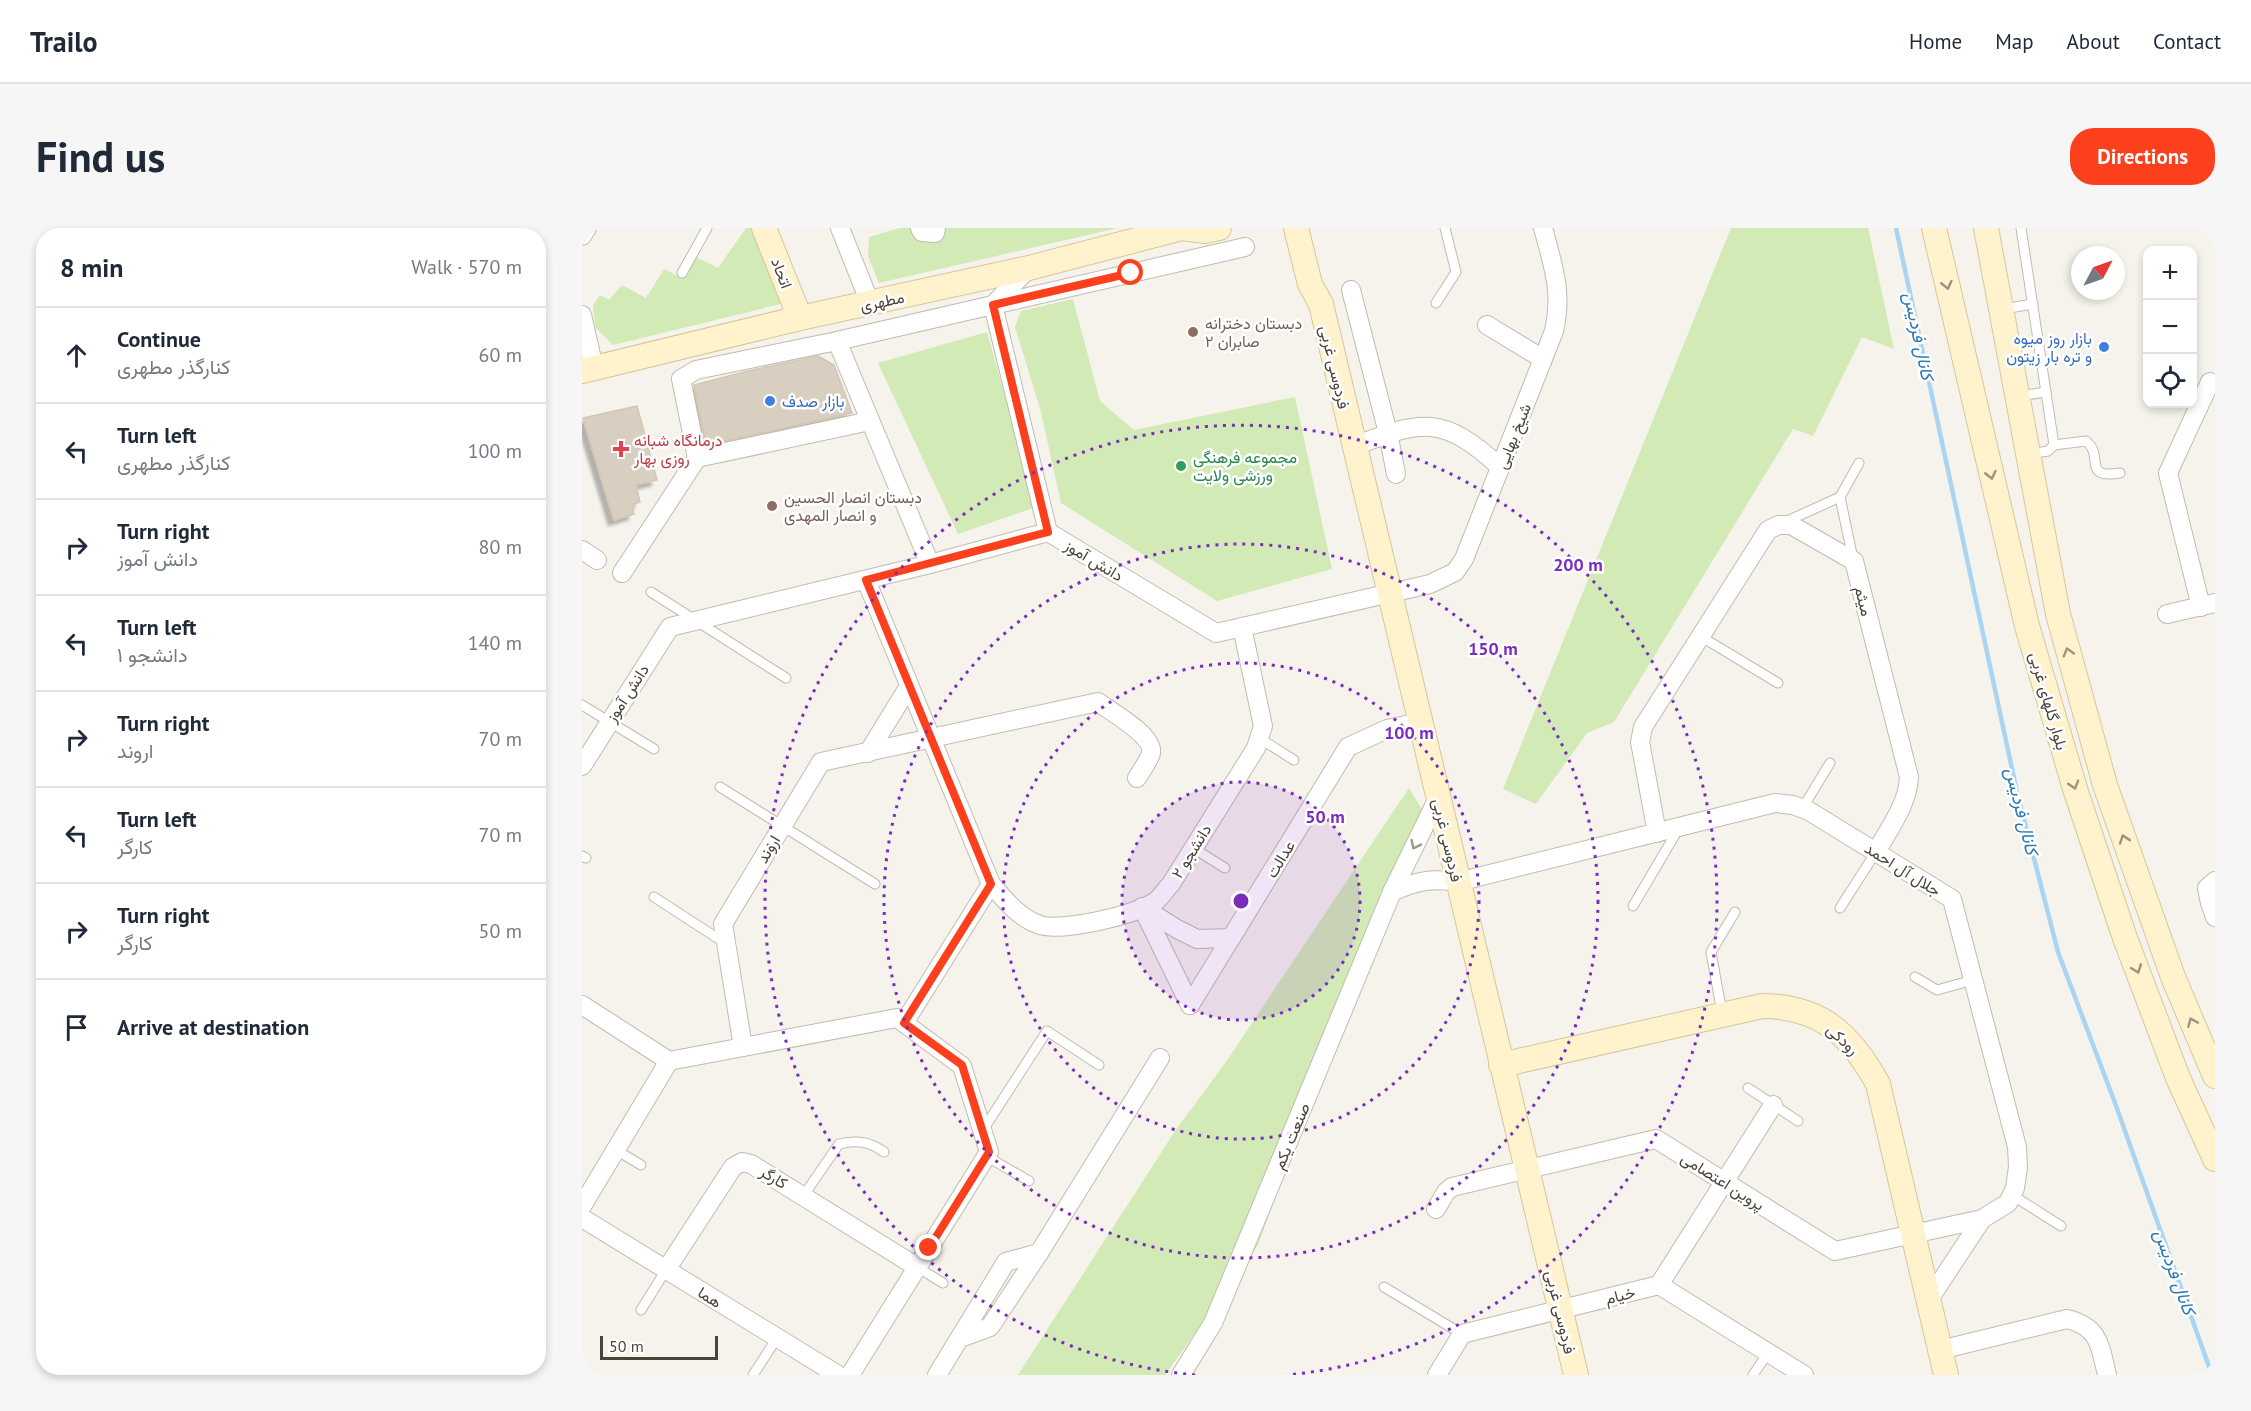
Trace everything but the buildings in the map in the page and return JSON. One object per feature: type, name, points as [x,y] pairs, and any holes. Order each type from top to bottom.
[{"type":"main road","name":"اتحاد","points":[[764,228],[800,318]]},
{"type":"main road","name":"مطهری","points":[[588,369],[800,318],[1029,268],[1182,228],[1205,231],[1220,228]]},
{"type":"main road","name":"فردوسی غربی","points":[[1296,228],[1310,284],[1321,304],[1353,447],[1576,1375]]},
{"type":"main road","name":"فردوسی غربی","points":[[1311,228],[1324,280],[1321,304]]},
{"type":"main road","name":"بلوار گلهای غربی","points":[[1934,228],[2027,626],[2076,792],[2125,938],[2178,1078],[2215,1158]]},
{"type":"main road","name":"بلوار گلهای غربی","points":[[1986,228],[2058,614],[2105,785],[2173,976],[2215,1076]]},
{"type":"main road","name":"رودکی","points":[[1502,1065],[1762,1006],[1782,1006],[1803,1011],[1826,1022],[1848,1039],[1865,1060],[1878,1084],[1930,1298],[1946,1375]]},
{"type":"street","points":[[582,236],[587,228]]},
{"type":"street","points":[[840,228],[870,303]]},
{"type":"street","points":[[920,228],[922,232],[935,233],[936,228]]},
{"type":"street","name":"شیخ بهایی","points":[[1389,594],[1431,584],[1455,572],[1464,560],[1554,331],[1559,311],[1557,283],[1543,228]]},
{"type":"street","points":[[622,573],[697,458],[681,380],[696,370],[837,341],[1245,247]]},
{"type":"street","points":[[993,305],[1029,268]]},
{"type":"street","points":[[1351,290],[1388,433],[1396,474]]},
{"type":"street","points":[[993,305],[1048,532]]},
{"type":"street","points":[[582,315],[588,369]]},
{"type":"street","points":[[1487,325],[1543,359]]},
{"type":"street","points":[[837,341],[930,564]]},
{"type":"street","points":[[2167,614],[2208,605],[2168,473],[2210,382],[2215,404]]},
{"type":"street","points":[[697,458],[870,421]]},
{"type":"street","points":[[1353,447],[1388,433],[1418,426],[1440,427],[1476,445],[1500,467]]},
{"type":"street","points":[[1657,833],[1640,742],[1643,727],[1767,530],[1779,525],[1791,525],[1854,561]]},
{"type":"street","name":"دانش آموز","points":[[582,766],[670,627],[930,564],[1048,532],[1215,633],[1389,594]]},
{"type":"street","name":"میثم","points":[[1854,561],[1909,777],[1909,789],[1904,801],[1876,852]]},
{"type":"street","name":"دانشجو ۲","points":[[866,580],[991,884],[1015,911],[1040,925],[1065,928],[1132,912],[1156,901],[1171,884],[1260,738],[1263,726],[1242,627]]},
{"type":"street","points":[[868,753],[909,686]]},
{"type":"street","name":"اروند","points":[[743,1047],[723,924],[821,762],[1098,702],[1143,734],[1149,743],[1151,753],[1137,778]]},
{"type":"street","name":"عدالت","points":[[1142,907],[1190,1005],[1348,747],[1387,729],[1420,722]]},
{"type":"street","name":"صنعت یکم","points":[[1181,1375],[1213,1323],[1392,892],[1438,798]]},
{"type":"street","name":"جلال آل احمد","points":[[1458,882],[1774,803],[1792,805],[1802,809],[1952,899],[2017,1147],[2018,1167],[2012,1195]]},
{"type":"street","points":[[1392,892],[1414,882],[1439,879],[1458,882]]},
{"type":"street","points":[[2215,881],[2207,888],[2215,916]]},
{"type":"street","points":[[904,1023],[991,884]]},
{"type":"street","points":[[1142,907],[1197,939],[1231,938]]},
{"type":"street","points":[[582,1005],[669,1061],[897,1018],[962,1065],[989,1152],[850,1375]]},
{"type":"street","points":[[938,1375],[1006,1262],[1039,1253],[1160,1058]]},
{"type":"street","points":[[582,1206],[669,1061]]},
{"type":"street","points":[[1659,1286],[1773,1105]]},
{"type":"street","name":"پروین اعتصامی","points":[[1436,1209],[1452,1187],[1656,1139],[1835,1251],[1913,1233]]},
{"type":"street","name":"کارگر","points":[[666,1270],[733,1167],[742,1162],[751,1164],[804,1195],[918,1267]]},
{"type":"street","points":[[1913,1233],[1982,1219],[2008,1203],[2012,1195]]},
{"type":"street","name":"هما","points":[[582,1218],[838,1375]]},
{"type":"street","points":[[1930,1298],[1982,1219]]},
{"type":"street","name":"خیام","points":[[1462,1334],[1659,1286],[1804,1375]]},
{"type":"street","points":[[1940,1350],[2067,1319],[2084,1327],[2099,1339],[2107,1375]]},
{"type":"street","points":[[1437,1375],[1462,1334]]},
{"type":"lane","points":[[682,273],[706,228]]},
{"type":"lane","points":[[1436,303],[1456,272],[1445,228]]},
{"type":"lane","points":[[2021,228],[2054,445]]},
{"type":"lane","points":[[2001,309],[2033,304]]},
{"type":"lane","points":[[2017,397],[2046,392]]},
{"type":"lane","points":[[2027,454],[2048,451],[2054,445],[2086,441],[2090,444],[2096,470],[2106,475],[2120,473]]},
{"type":"lane","points":[[1779,525],[1840,497],[1859,463]]},
{"type":"lane","points":[[1840,497],[1854,561]]},
{"type":"lane","points":[[651,592],[786,678]]},
{"type":"lane","points":[[1700,636],[1778,683]]},
{"type":"lane","points":[[582,705],[654,749]]},
{"type":"lane","points":[[1260,738],[1294,760]]},
{"type":"lane","points":[[1802,809],[1830,763]]},
{"type":"lane","points":[[720,787],[875,884]]},
{"type":"lane","points":[[1633,906],[1680,827]]},
{"type":"lane","points":[[1193,848],[1225,868]]},
{"type":"lane","points":[[1840,908],[1876,852]]},
{"type":"lane","points":[[654,897],[726,943]]},
{"type":"lane","points":[[1722,1015],[1711,952],[1735,912]]},
{"type":"lane","points":[[1915,977],[1937,990],[1973,980]]},
{"type":"lane","points":[[982,1131],[1047,1030],[1099,1065]]},
{"type":"lane","points":[[1748,1088],[1798,1121]]},
{"type":"lane","points":[[804,1195],[839,1144],[853,1141],[864,1142],[875,1145],[884,1152]]},
{"type":"lane","points":[[615,1150],[641,1166]]},
{"type":"lane","points":[[986,1156],[1029,1180]]},
{"type":"lane","points":[[2012,1195],[2061,1226]]},
{"type":"lane","points":[[918,1267],[943,1283]]},
{"type":"lane","points":[[641,1310],[666,1270]]},
{"type":"lane","points":[[1384,1287],[1462,1334]]},
{"type":"lane","points":[[753,1375],[777,1338]]},
{"type":"lane","points":[[1753,1375],[1768,1353]]},
{"type":"green space","points":[[746,228],[762,228],[785,303],[613,345],[595,327],[593,305],[600,295],[609,300],[622,285],[646,298],[664,269],[680,277],[694,256],[718,268]]},
{"type":"green space","points":[[900,228],[1118,228],[879,283],[868,256],[869,237]]},
{"type":"green space","points":[[1731,228],[1868,228],[1894,349],[1862,337],[1813,436],[1793,429],[1614,722],[1587,733],[1536,804],[1503,789]]},
{"type":"green space","name":"مجموعه فرهنگی ورزشی ولایت","points":[[1073,299],[1100,401],[1134,430],[1295,397],[1332,569],[1217,601],[1061,503],[1041,412],[1015,327],[1021,311]]},
{"type":"green space","points":[[987,332],[1036,507],[958,534],[878,363]]},
{"type":"green space","points":[[1409,788],[1426,816],[1321,1074],[1258,1245],[1165,1375],[1018,1375],[1175,1131],[1226,1062]]},
{"type":"waterway","name":"کانال فردیس","points":[[1896,228],[2017,792],[2058,952],[2115,1103],[2212,1375]]},
{"type":"place","name":"دبستان دخترانه صابران ۲","points":[[1193,332]]},
{"type":"place","name":"بازار روز میوه و تره بار زیتون","points":[[2104,347]]},
{"type":"place","name":"بازار صدف","points":[[770,401]]},
{"type":"place","name":"درمانگاه شبانه روزی بهار","points":[[621,449]]},
{"type":"place","name":"مجموعه فرهنگی ورزشی ولایت","points":[[1181,466]]},
{"type":"place","name":"دبستان انصار الحسین و انصار المهدی","points":[[772,506]]},
{"type":"route","points":[[929,1248],[989,1152],[962,1065],[904,1023],[991,884],[866,580],[1048,532],[993,305],[1131,273]]}]
